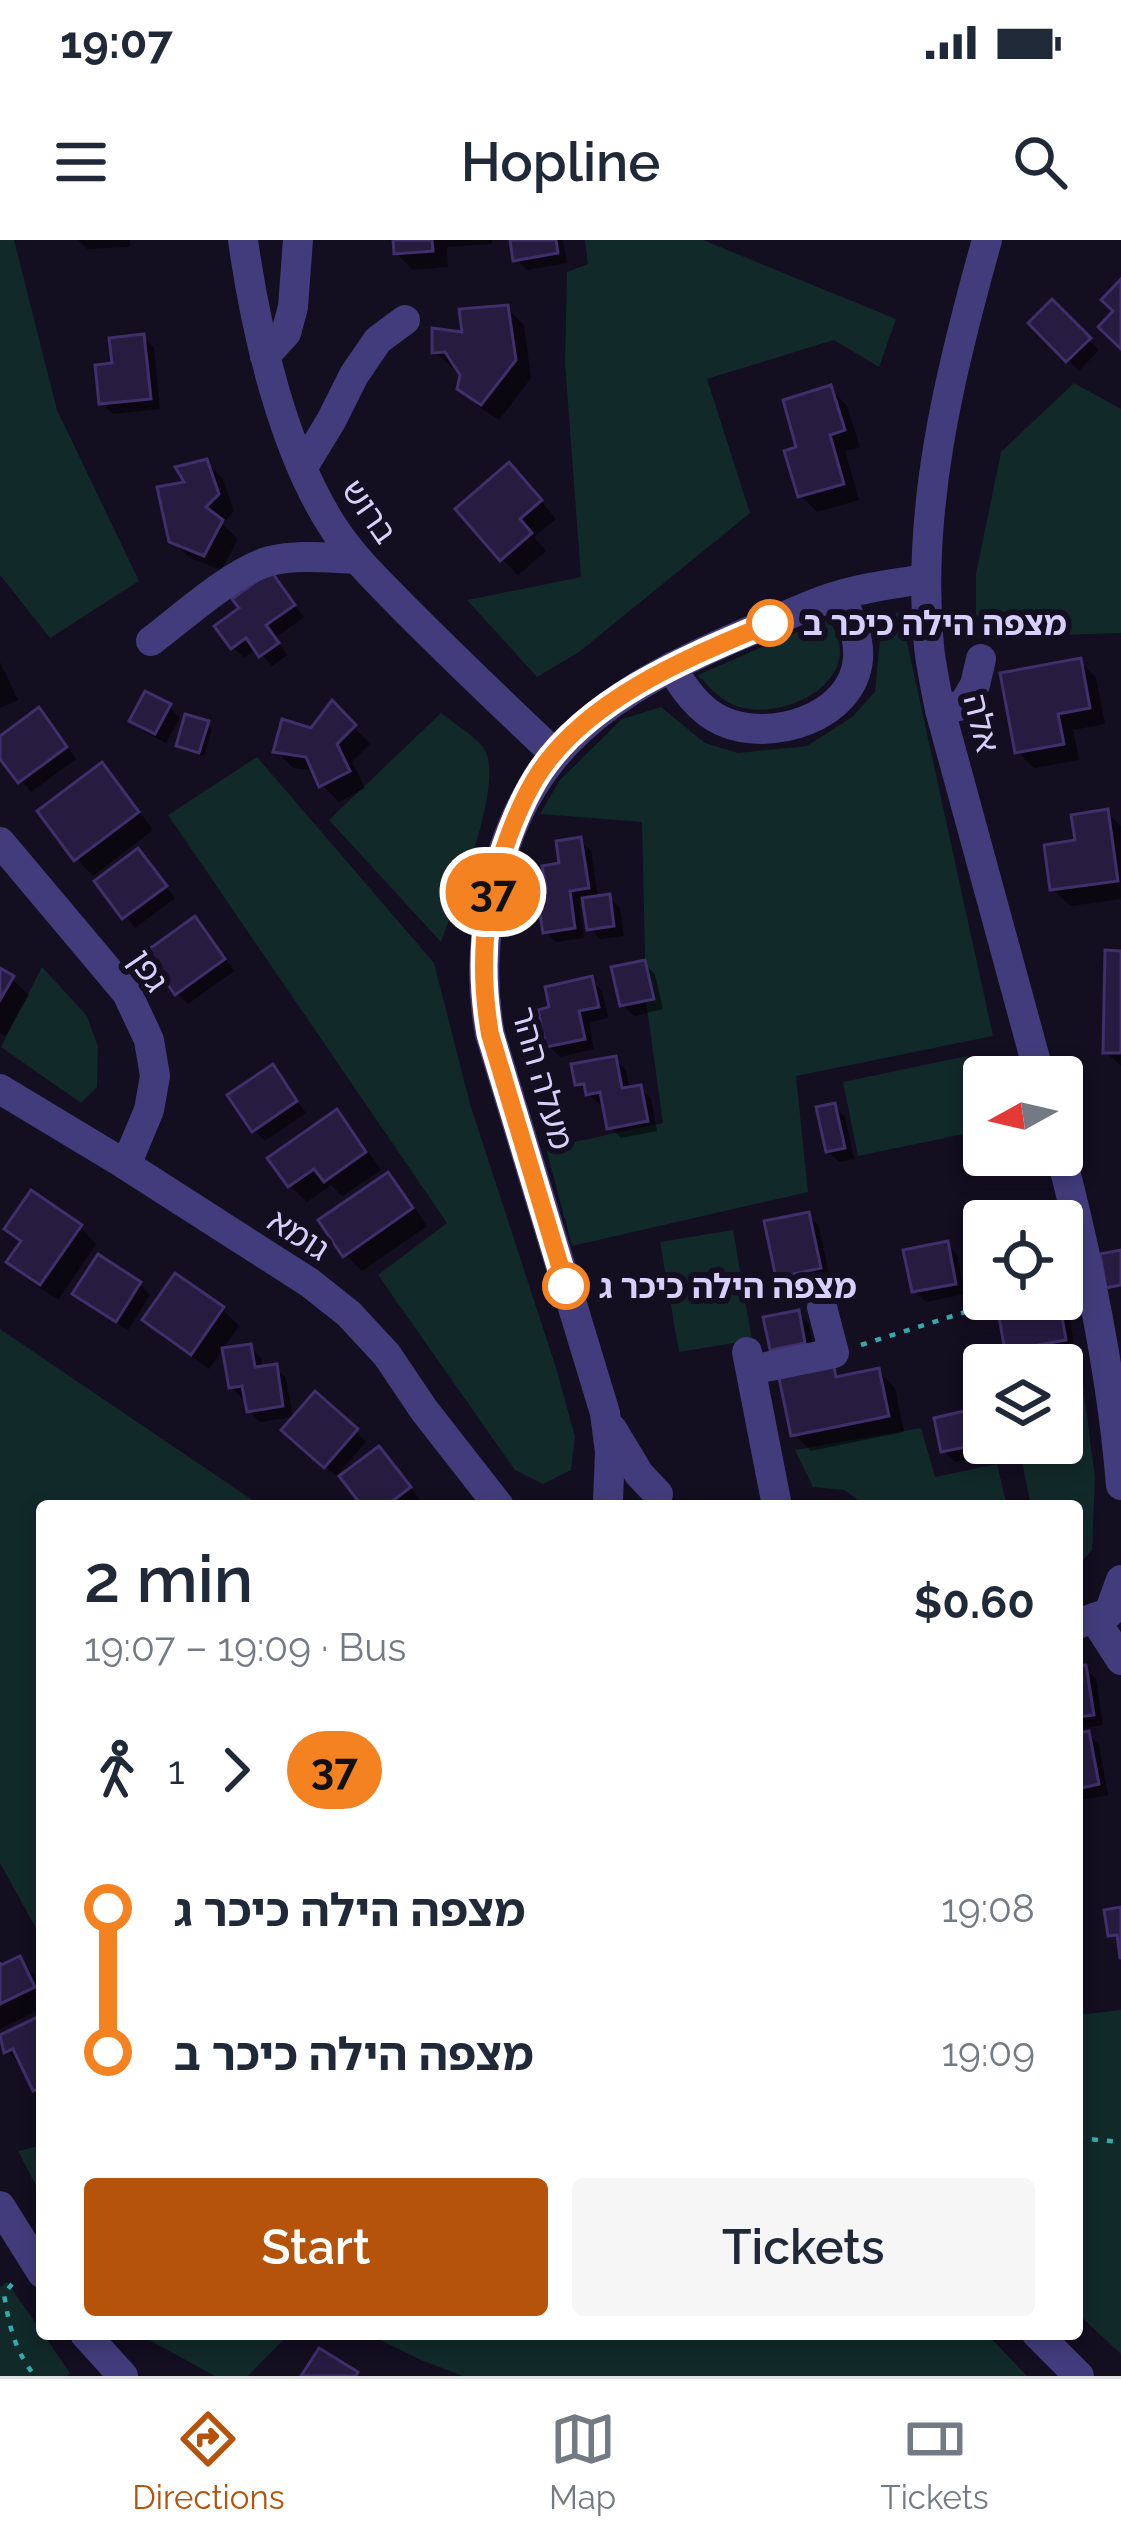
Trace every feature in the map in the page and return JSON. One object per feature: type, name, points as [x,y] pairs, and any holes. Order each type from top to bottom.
[{"type":"street","name":"ברוש","points":[[243,240],[250,294],[266,356],[310,487],[337,533],[449,654],[555,754]]},
{"type":"street","points":[[266,356],[286,333],[293,307],[298,240]]},
{"type":"street","name":"אלה","points":[[987,240],[962,330],[931,498],[926,579],[929,650],[940,710],[1034,1056]]},
{"type":"street","points":[[303,467],[378,340],[405,320]]},
{"type":"street","points":[[151,641],[248,569],[299,557],[357,559]]},
{"type":"street","name":"מעלה ההר","points":[[606,1500],[610,1452],[604,1413],[490,1034],[483,994],[482,962],[495,877],[509,834],[526,795],[555,754],[598,714],[670,667],[840,596],[926,579]]},
{"type":"street","points":[[670,667],[696,702],[717,719],[739,728],[761,729],[813,718],[838,701],[852,683],[859,657],[852,621],[840,596]]},
{"type":"street","points":[[940,710],[963,705],[975,685],[981,659]]},
{"type":"street","name":"גפן","points":[[0,842],[127,993],[149,1040],[155,1076],[148,1110],[126,1165]]},
{"type":"street","name":"גומא","points":[[0,1089],[310,1283],[349,1314],[386,1355],[494,1500]]},
{"type":"street","points":[[1066,1176],[1096,1315],[1121,1485]]},
{"type":"street","points":[[776,1500],[749,1361],[834,1353],[822,1307]]},
{"type":"street","name":"מעלה ההר","points":[[604,1413],[639,1474],[667,1500]]},
{"type":"street","points":[[610,1500],[637,1489],[664,1500]]},
{"type":"street","points":[[1120,1587],[1109,1613],[1086,1621],[1121,1660]]},
{"type":"street","points":[[0,2206],[36,2264]]},
{"type":"street","points":[[89,2340],[113,2372]]},
{"type":"street","points":[[1042,2340],[1079,2376]]},
{"type":"path","points":[[834,1353],[963,1313]]},
{"type":"path","points":[[1083,2139],[1121,2142]]},
{"type":"path","points":[[34,2376],[17,2350],[4,2294],[18,2276],[36,2270]]},
{"type":"green space","points":[[0,240],[14,240],[57,410],[139,581],[50,638],[0,575]]},
{"type":"green space","points":[[585,240],[703,240],[896,319],[879,367],[834,340],[707,379],[750,513],[579,652],[537,677],[467,600],[581,577],[565,363],[567,272],[588,264]]},
{"type":"green space","points":[[1074,383],[1121,409],[1121,633],[976,638],[976,574],[1001,452]]},
{"type":"green space","points":[[900,610],[993,1036],[796,1076],[808,1192],[572,1246],[546,1148],[663,1123],[646,1001],[642,822],[540,814],[560,780],[622,719],[661,707],[705,743],[738,753],[807,746],[852,717],[875,692],[881,627]]},
{"type":"green space","points":[[827,619],[838,639],[839,658],[833,674],[803,699],[763,710],[743,708],[724,699],[698,675]]},
{"type":"green space","points":[[441,713],[482,746],[489,767],[483,817],[441,942],[329,820]]},
{"type":"green space","points":[[257,757],[434,963],[470,1104],[575,1437],[571,1470],[543,1484],[515,1470],[378,1275],[447,1223],[168,815]]},
{"type":"green space","points":[[42,967],[87,1016],[98,1047],[97,1087],[81,1103],[1,1047]]},
{"type":"green space","points":[[963,1057],[963,1134],[858,1156],[843,1082]]},
{"type":"green space","points":[[733,1230],[752,1340],[679,1352],[660,1242]]},
{"type":"green space","points":[[0,1329],[252,1500],[36,1500],[36,1928],[0,1863]]},
{"type":"green space","points":[[1083,1388],[1095,1477],[1092,1550],[1083,1560],[1083,1500],[1030,1500],[1022,1464],[1083,1464]]},
{"type":"green space","points":[[921,1428],[935,1477],[997,1464],[1006,1500],[858,1500],[844,1490],[813,1487],[795,1450]]},
{"type":"green space","points":[[1121,2010],[1121,2354],[1083,2319],[1083,2014]]},
{"type":"green space","points":[[36,2146],[36,2186],[18,2151]]},
{"type":"green space","points":[[7,2282],[36,2324],[36,2340],[47,2340],[70,2373],[67,2376],[0,2376],[0,2287]]},
{"type":"green space","points":[[149,2340],[283,2340],[248,2376],[215,2376]]},
{"type":"green space","points":[[380,2340],[993,2340],[1027,2376],[463,2376]]},
{"type":"building","points":[[393,240],[432,240],[433,251],[394,254]]},
{"type":"building","points":[[510,240],[556,240],[558,253],[513,261]]},
{"type":"building","points":[[1121,279],[1121,349],[1098,327],[1113,311],[1101,300]]},
{"type":"building","points":[[1052,299],[1091,338],[1066,362],[1028,323]]},
{"type":"building","points":[[508,305],[516,360],[481,405],[457,389],[460,375],[445,352],[432,353],[432,328],[462,332],[459,309]]},
{"type":"building","points":[[144,334],[151,399],[99,404],[95,365],[112,363],[109,338]]},
{"type":"building","points":[[831,385],[845,430],[830,435],[844,484],[798,497],[784,451],[796,447],[783,400]]},
{"type":"building","points":[[207,459],[219,494],[206,507],[223,520],[204,556],[169,542],[157,487],[184,482],[175,467]]},
{"type":"building","points":[[509,462],[542,500],[520,519],[532,533],[500,561],[455,509]]},
{"type":"building","points":[[271,571],[295,605],[266,625],[279,643],[259,657],[246,638],[231,649],[214,626],[239,608],[232,599]]},
{"type":"building","points":[[1081,658],[1090,708],[1058,714],[1064,744],[1015,753],[1000,673]]},
{"type":"building","points":[[145,691],[171,704],[155,734],[129,721]]},
{"type":"building","points":[[332,700],[356,725],[337,744],[350,771],[319,787],[306,757],[273,752],[282,719],[311,728]]},
{"type":"building","points":[[39,707],[67,747],[18,783],[0,759],[0,736]]},
{"type":"building","points":[[185,714],[209,721],[199,753],[176,746]]},
{"type":"building","points":[[102,762],[139,812],[74,861],[37,811]]},
{"type":"building","points":[[1108,809],[1118,881],[1050,890],[1044,845],[1075,840],[1071,815]]},
{"type":"building","points":[[581,837],[589,888],[570,891],[575,928],[543,933],[536,890],[546,888],[542,866],[559,863],[556,841]]},
{"type":"building","points":[[138,848],[167,886],[122,919],[94,881]]},
{"type":"building","points":[[610,894],[614,926],[587,930],[582,898]]},
{"type":"building","points":[[195,916],[225,959],[175,995],[145,952]]},
{"type":"building","points":[[1105,950],[1121,951],[1121,1053],[1103,1053]]},
{"type":"building","points":[[645,960],[654,999],[620,1006],[611,967]]},
{"type":"building","points":[[0,968],[14,976],[0,1000]]},
{"type":"building","points":[[592,976],[599,1007],[579,1011],[585,1039],[546,1047],[538,1010],[549,1007],[545,987]]},
{"type":"building","points":[[616,1056],[622,1088],[641,1085],[648,1121],[607,1129],[600,1092],[586,1095],[584,1084],[575,1085],[571,1064]]},
{"type":"building","points":[[273,1064],[297,1101],[252,1132],[227,1095]]},
{"type":"building","points":[[835,1103],[845,1148],[826,1152],[816,1107]]},
{"type":"building","points":[[337,1109],[366,1152],[324,1182],[314,1169],[288,1187],[267,1158]]},
{"type":"building","points":[[388,1172],[413,1208],[343,1257],[318,1220]]},
{"type":"building","points":[[31,1190],[82,1225],[40,1285],[6,1262],[21,1241],[4,1229]]},
{"type":"building","points":[[809,1212],[821,1268],[776,1278],[764,1221]]},
{"type":"building","points":[[948,1241],[956,1284],[912,1292],[903,1250]]},
{"type":"building","points":[[1121,1250],[1121,1285],[1106,1288],[1100,1254]]},
{"type":"building","points":[[98,1254],[141,1282],[116,1322],[72,1294]]},
{"type":"building","points":[[175,1273],[224,1307],[191,1355],[142,1320]]},
{"type":"building","points":[[799,1310],[805,1343],[770,1350],[763,1317]]},
{"type":"building","points":[[1000,1320],[1063,1320],[1066,1340],[1004,1344]]},
{"type":"building","points":[[251,1344],[255,1367],[277,1364],[283,1406],[247,1412],[242,1386],[229,1388],[222,1348]]},
{"type":"building","points":[[834,1367],[836,1377],[879,1368],[889,1416],[791,1436],[779,1378]]},
{"type":"building","points":[[315,1391],[358,1429],[324,1468],[281,1430]]},
{"type":"building","points":[[963,1411],[963,1448],[941,1452],[934,1418]]},
{"type":"building","points":[[379,1446],[411,1487],[394,1500],[357,1500],[339,1476]]},
{"type":"building","points":[[1083,1665],[1094,1715],[1083,1716]]},
{"type":"building","points":[[1089,1731],[1099,1784],[1083,1788],[1083,1732]]},
{"type":"building","points":[[1121,1907],[1120,1958],[1117,1935],[1108,1936],[1104,1910]]},
{"type":"building","points":[[20,1956],[35,1987],[0,2004],[0,1962]]},
{"type":"building","points":[[36,2018],[36,2090],[13,2049],[4,2053],[0,2035]]},
{"type":"building","points":[[319,2348],[358,2372],[356,2376],[301,2376]]},
{"type":"bus line","name":"37","points":[[566,1286],[490,1034],[483,994],[482,962],[495,877],[526,795],[543,767],[570,738],[681,660],[770,623]]},
{"type":"place","name":"מצפה הילה כיכר ב","points":[[770,623]]},
{"type":"place","name":"מצפה הילה כיכר ג","points":[[566,1286]]}]
